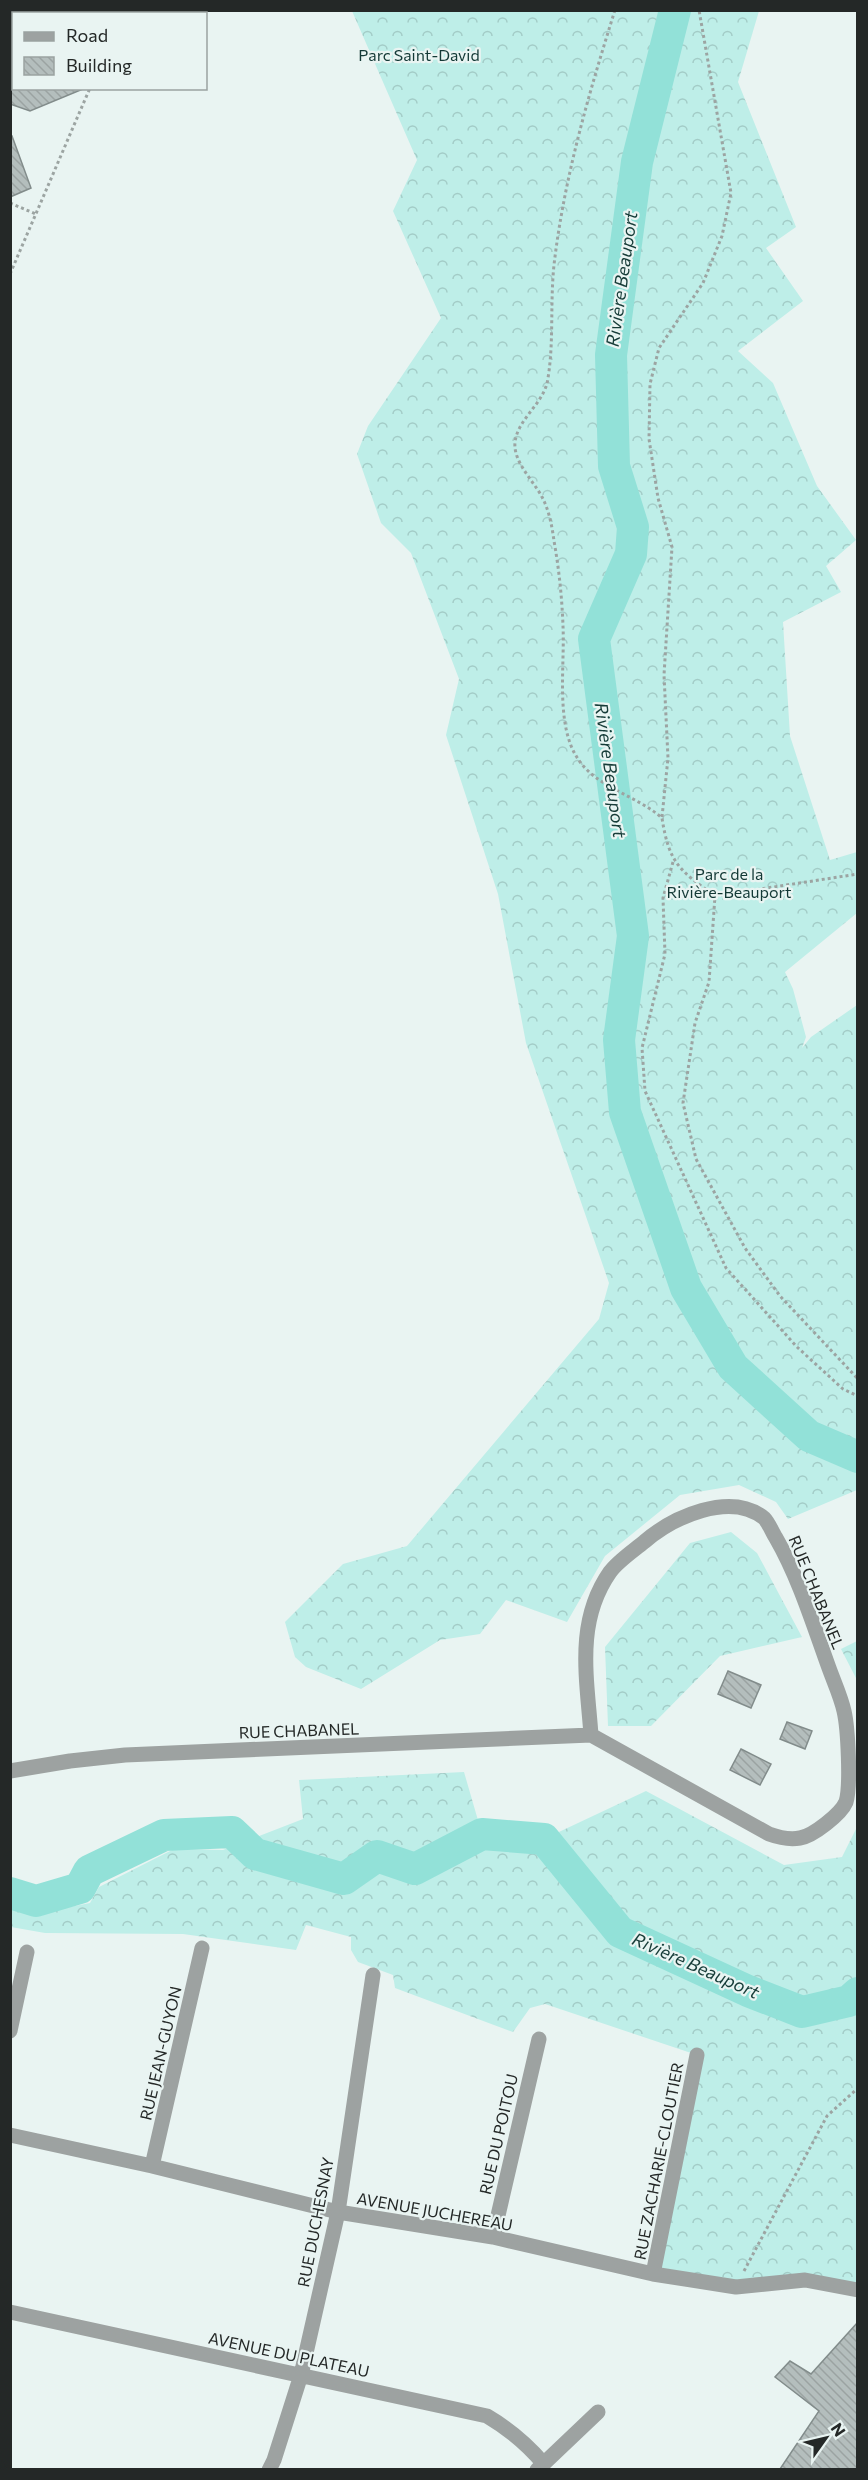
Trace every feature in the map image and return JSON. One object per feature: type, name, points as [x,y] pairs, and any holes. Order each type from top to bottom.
[{"type":"street","name":"RUE CHABANEL","points":[[10,1772],[70,1761],[125,1755],[591,1735],[739,1818],[784,1839],[802,1838],[830,1821],[846,1803],[848,1778],[844,1711],[804,1599],[785,1553],[765,1519],[744,1507],[719,1505],[685,1517],[648,1538],[611,1571],[597,1597],[586,1627],[585,1662],[591,1735]]},
{"type":"street","name":"RUE JEAN-GUYON","points":[[152,2166],[202,1948]]},
{"type":"street","points":[[10,2031],[27,1952]]},
{"type":"street","name":"RUE DUCHESNAY","points":[[269,2469],[278,2449],[301,2374],[338,2212],[373,1975]]},
{"type":"street","name":"RUE DU POITOU","points":[[493,2237],[539,2038]]},
{"type":"street","name":"RUE ZACHARIE-CLOUTIER","points":[[653,2274],[697,2055]]},
{"type":"street","name":"AVENUE JUCHEREAU","points":[[10,2135],[152,2166],[338,2212],[493,2237],[653,2274],[736,2287],[805,2280],[858,2290]]},
{"type":"street","name":"AVENUE DU PLATEAU","points":[[10,2312],[487,2416],[509,2429],[527,2444],[540,2466]]},
{"type":"street","points":[[540,2466],[598,2412]]},
{"type":"path","points":[[615,10],[591,86],[564,203],[554,266],[548,381],[540,400],[518,433],[515,444],[517,457],[546,505],[554,539],[563,627],[563,705],[569,741],[578,759],[590,774],[638,800],[662,818]]},
{"type":"path","points":[[699,10],[731,193],[723,236],[704,283],[660,348],[650,384],[649,439],[658,498],[672,547],[664,675],[668,758],[662,818],[665,838],[673,862],[715,896],[858,874]]},
{"type":"path","points":[[10,274],[89,90]]},
{"type":"path","points":[[10,203],[36,214]]},
{"type":"path","points":[[673,862],[663,898],[665,954],[642,1048],[645,1091],[726,1268],[797,1347],[843,1389],[858,1396]]},
{"type":"path","points":[[715,896],[709,982],[694,1023],[683,1102],[696,1159],[744,1248],[780,1296],[858,1379]]},
{"type":"path","points":[[736,2287],[827,2116],[858,2088]]},
{"type":"green space","points":[[352,11],[759,11],[738,82],[796,227],[766,248],[803,301],[738,351],[773,383],[817,486],[856,540],[826,566],[841,592],[783,622],[790,736],[830,860],[857,852],[857,913],[785,972],[793,989],[806,1037],[802,1048],[811,1037],[857,1005],[857,1490],[788,1519],[776,1502],[739,1485],[680,1495],[605,1556],[567,1622],[506,1600],[480,1634],[440,1640],[361,1689],[306,1667],[295,1657],[285,1622],[343,1564],[407,1546],[599,1319],[609,1283],[526,1043],[498,894],[446,735],[459,679],[411,553],[381,523],[357,454],[368,426],[441,318],[393,211],[417,160]]},
{"type":"green space","points":[[731,1532],[757,1553],[802,1637],[720,1656],[651,1726],[608,1726],[605,1647],[690,1543]]},
{"type":"green space","points":[[857,1641],[857,1680],[841,1649]]},
{"type":"green space","points":[[464,1772],[482,1834],[544,1839],[646,1791],[784,1865],[842,1857],[857,1827],[857,2290],[805,2280],[736,2287],[653,2274],[697,2055],[545,2004],[530,2008],[513,2032],[395,1988],[393,1975],[358,1962],[351,1950],[351,1937],[306,1925],[296,1950],[183,1934],[45,1933],[11,1927],[10,1906],[29,1915],[90,1903],[99,1887],[174,1849],[223,1850],[303,1819],[299,1780]]},
{"type":"building","points":[[10,88],[12,90],[81,90],[30,111],[10,104]]},
{"type":"building","points":[[12,136],[31,188],[10,197],[10,137]]},
{"type":"building","points":[[728,1671],[761,1685],[751,1708],[718,1694]]},
{"type":"building","points":[[787,1722],[812,1731],[805,1749],[780,1739]]},
{"type":"building","points":[[741,1749],[771,1764],[760,1785],[730,1770]]},
{"type":"building","points":[[858,2322],[858,2469],[780,2469],[819,2411],[775,2377],[790,2361],[811,2374]]},
{"type":"waterway","name":"Rivière Beauport","points":[[675,10],[637,162],[611,355],[614,466],[633,527],[631,554],[594,639],[633,936],[619,1040],[625,1112],[686,1288],[733,1367],[809,1436],[858,1457]]},
{"type":"waterway","name":"Rivière Beauport","points":[[10,1893],[36,1901],[80,1888],[89,1871],[164,1835],[232,1832],[255,1854],[344,1879],[377,1856],[415,1869],[482,1834],[544,1839],[620,1932],[748,1991],[802,2012],[849,2001],[858,1993]]},
{"type":"park label","name":"Parc Saint-David","points":[[419,54]]},
{"type":"park label","name":"Parc de la Rivière-Beauport","points":[[729,882]]}]
